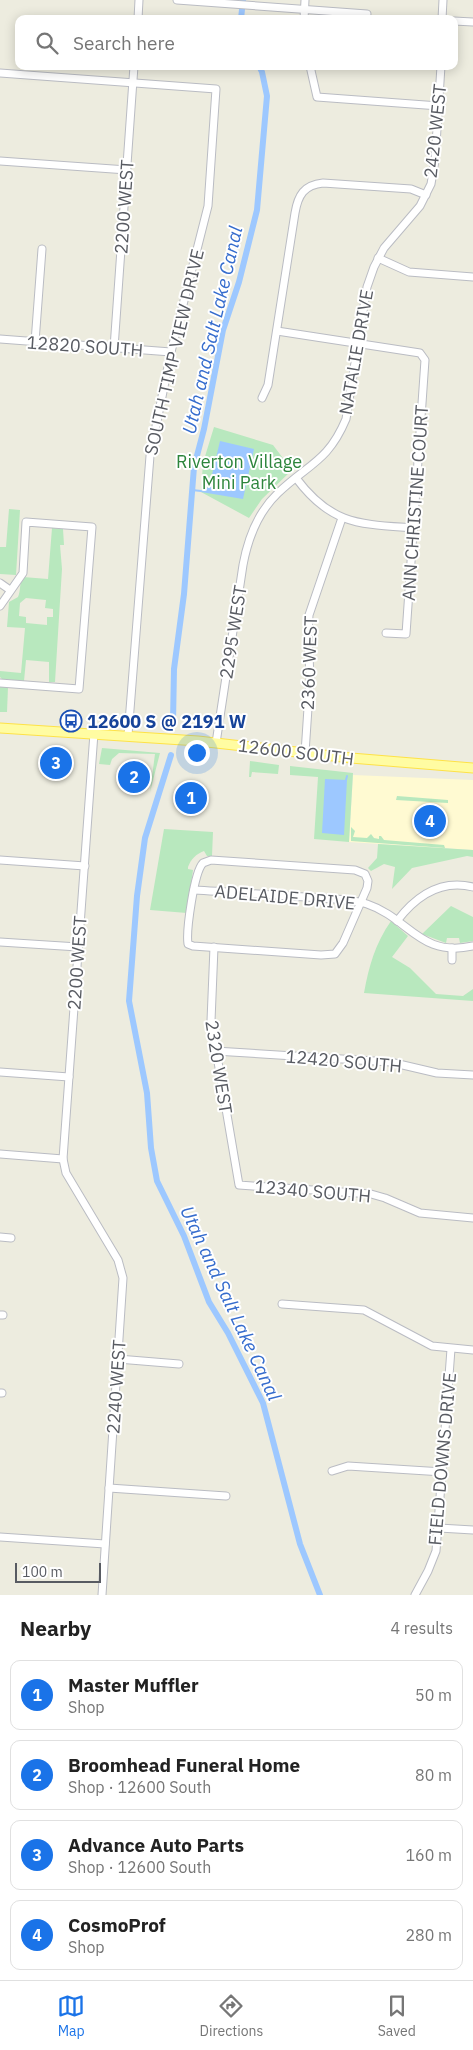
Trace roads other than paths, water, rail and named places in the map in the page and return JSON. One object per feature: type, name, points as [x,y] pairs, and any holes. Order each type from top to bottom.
[{"type":"main road","name":"12600 SOUTH","points":[[0,728],[216,742],[351,758],[473,768]]},
{"type":"street","points":[[138,15],[139,0]]},
{"type":"street","points":[[177,0],[367,14]]},
{"type":"street","points":[[304,15],[305,0]]},
{"type":"street","points":[[442,15],[443,0]]},
{"type":"street","points":[[458,21],[473,22]]},
{"type":"street","name":"2200 WEST","points":[[114,348],[134,70]]},
{"type":"street","points":[[311,70],[317,98],[439,106]]},
{"type":"street","name":"2420 WEST","points":[[426,195],[435,168],[441,70]]},
{"type":"street","points":[[0,73],[133,83]]},
{"type":"street","name":"SOUTH TIMP VIEW DRIVE","points":[[128,735],[150,456],[171,352],[208,206],[216,89],[133,83]]},
{"type":"street","points":[[0,161],[127,170]]},
{"type":"street","points":[[262,398],[268,385],[297,202],[301,193],[310,186],[323,183],[411,189],[426,195]]},
{"type":"street","name":"NATALIE DRIVE","points":[[256,522],[278,494],[323,457],[339,434],[348,408],[367,287],[378,258],[388,242],[420,206],[426,195]]},
{"type":"street","points":[[35,342],[42,249]]},
{"type":"street","points":[[378,258],[408,272],[473,277]]},
{"type":"street","points":[[277,331],[358,344]]},
{"type":"street","name":"12820 SOUTH","points":[[0,340],[171,352]]},
{"type":"street","name":"ANN CHRISTINE COURT","points":[[358,344],[420,354],[425,364],[406,634],[386,632]]},
{"type":"street","points":[[296,478],[316,502],[342,518],[369,525],[414,528]]},
{"type":"street","name":"2360 WEST","points":[[305,753],[310,678],[309,616],[342,518]]},
{"type":"street","points":[[0,606],[23,573],[26,522],[92,527],[79,689],[0,683]]},
{"type":"street","name":"2295 WEST","points":[[216,742],[243,565],[248,543],[256,522]]},
{"type":"street","points":[[0,583],[10,590]]},
{"type":"street","name":"2200 WEST","points":[[75,1191],[66,1173],[63,1159],[94,733]]},
{"type":"street","points":[[0,860],[85,866]]},
{"type":"street","points":[[211,860],[359,871],[365,874],[368,881],[367,888],[343,943],[335,954],[321,955],[214,948],[188,944],[194,890],[197,872],[201,865],[211,860]]},
{"type":"street","points":[[397,921],[413,902],[432,890],[453,885],[473,887]]},
{"type":"street","name":"ADELAIDE DRIVE","points":[[194,890],[361,902],[378,909],[397,921],[421,940],[442,947],[473,946]]},
{"type":"street","points":[[0,942],[78,947]]},
{"type":"street","name":"2320 WEST","points":[[214,948],[211,1004],[215,1051],[239,1185]]},
{"type":"street","points":[[452,948],[452,960]]},
{"type":"street","name":"12420 SOUTH","points":[[215,1051],[390,1062],[437,1072],[473,1075]]},
{"type":"street","points":[[0,1072],[69,1077]]},
{"type":"street","points":[[0,1154],[63,1159]]},
{"type":"street","name":"12340 SOUTH","points":[[239,1185],[372,1194],[420,1214],[473,1218]]},
{"type":"street","name":"2240 WEST","points":[[75,1191],[118,1260],[122,1269],[123,1283],[102,1595]]},
{"type":"street","points":[[0,1237],[12,1238]]},
{"type":"street","points":[[282,1304],[364,1310],[421,1342],[451,1349],[473,1350]]},
{"type":"street","name":"FIELD DOWNS DRIVE","points":[[415,1595],[436,1552],[451,1349]]},
{"type":"street","points":[[118,1359],[179,1364]]},
{"type":"street","points":[[332,1471],[348,1466],[443,1472]]},
{"type":"street","points":[[109,1488],[226,1496]]},
{"type":"street","points":[[439,1528],[473,1530]]},
{"type":"street","points":[[0,1537],[105,1544]]},
{"type":"water","points":[[220,441],[254,449],[243,499],[201,492],[209,487]]},
{"type":"water","points":[[325,779],[347,780],[344,835],[322,833]]},
{"type":"waterway","name":"Utah and Salt Lake Canal","points":[[241,15],[243,0]]},
{"type":"waterway","name":"Utah and Salt Lake Canal","points":[[173,722],[174,669],[184,594],[194,467],[204,429],[223,330],[239,282],[257,210],[267,96],[261,70]]},
{"type":"waterway","points":[[192,490],[201,491]]},
{"type":"waterway","name":"Utah and Salt Lake Canal","points":[[171,755],[145,838],[137,896],[129,1001],[147,1093],[151,1148],[157,1181],[184,1236],[209,1302],[228,1333],[263,1403],[300,1544],[320,1595]]},
{"type":"waterway","points":[[346,780],[347,776]]},
{"type":"place","name":"12600 S @ 2191 W","points":[[71,721]]},
{"type":"place","name":"Advance Auto Parts","points":[[56,763]]},
{"type":"place","name":"Broomhead Funeral Home","points":[[134,777]]},
{"type":"place","name":"Master Muffler","points":[[191,798]]},
{"type":"place","name":"CosmoProf","points":[[430,821]]},
{"type":"park label","name":"Riverton Village Mini Park","points":[[239,471]]}]
